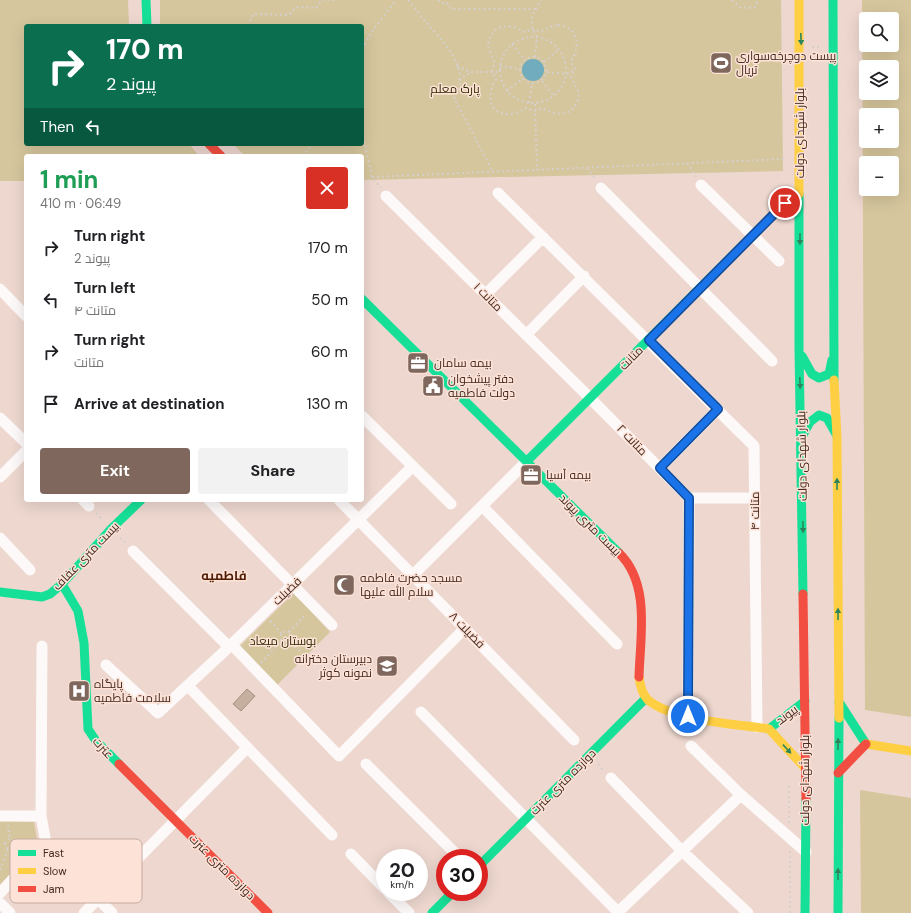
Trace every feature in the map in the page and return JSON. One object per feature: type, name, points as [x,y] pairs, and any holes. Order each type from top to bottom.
[{"type":"street","points":[[146,0],[147,24]]},
{"type":"street","points":[[833,0],[833,351],[837,437],[839,702],[838,913]]},
{"type":"street","name":"بلوار شهدای دولت","points":[[799,2],[801,46],[799,349],[802,437],[805,701],[805,913]]},
{"type":"street","points":[[211,146],[219,154]]},
{"type":"street","points":[[701,185],[779,261]]},
{"type":"street","points":[[601,188],[772,361]]},
{"type":"street","name":"متانت ۴","points":[[498,193],[649,340],[754,446],[757,727]]},
{"type":"street","name":"متانت ۱","points":[[386,196],[590,398]]},
{"type":"street","name":"متانت","points":[[527,461],[785,203]]},
{"type":"street","points":[[486,294],[543,237]]},
{"type":"street","points":[[526,334],[584,276]]},
{"type":"street","points":[[0,289],[24,314]]},
{"type":"street","name":"بیست متری پیوند","points":[[364,301],[527,461],[622,556],[631,567],[637,581],[639,595],[638,679],[641,690],[646,698]]},
{"type":"street","points":[[799,349],[807,369],[813,376],[819,378],[825,377],[829,374],[833,351]]},
{"type":"street","name":"متانت ۲","points":[[590,398],[689,498]]},
{"type":"street","points":[[660,468],[718,409]]},
{"type":"street","points":[[802,437],[809,422],[814,416],[819,414],[827,417],[831,422],[837,437]]},
{"type":"street","points":[[0,418],[24,441]]},
{"type":"street","points":[[364,418],[451,504]]},
{"type":"street","points":[[0,477],[24,453]]},
{"type":"street","points":[[413,575],[527,461]]},
{"type":"street","name":"فضیلت","points":[[106,665],[158,713],[293,585],[413,466]]},
{"type":"street","points":[[688,716],[689,498],[755,498]]},
{"type":"street","name":"بیست متری عفاف","points":[[0,592],[42,597],[53,592],[62,584],[111,529],[139,502]]},
{"type":"street","points":[[211,502],[332,625]]},
{"type":"street","name":"فضیلت ۸","points":[[342,502],[574,740]]},
{"type":"street","points":[[482,506],[617,644]]},
{"type":"street","points":[[0,538],[30,570]]},
{"type":"street","points":[[133,551],[255,669],[339,756],[465,628]]},
{"type":"street","name":"عترت","points":[[62,584],[78,611],[83,636],[86,716],[88,729],[96,741],[176,821]]},
{"type":"street","points":[[42,646],[41,816],[45,839]]},
{"type":"street","points":[[188,686],[332,835]]},
{"type":"street","points":[[646,698],[667,711],[688,716],[769,729],[805,768]]},
{"type":"street","name":"دوازده متری عترت","points":[[488,857],[646,698]]},
{"type":"street","name":"پیوند","points":[[769,729],[805,701]]},
{"type":"street","points":[[839,702],[866,744],[911,752]]},
{"type":"street","points":[[420,712],[527,818],[618,913],[741,795]]},
{"type":"street","points":[[838,773],[866,744]]},
{"type":"street","points":[[691,746],[741,795],[806,852]]},
{"type":"street","points":[[142,855],[247,748]]},
{"type":"street","points":[[366,764],[451,849]]},
{"type":"street","points":[[611,778],[682,852],[748,913]]},
{"type":"street","points":[[0,816],[41,816]]},
{"type":"street","name":"دوازده متری عترت","points":[[176,821],[268,913]]},
{"type":"street","points":[[351,854],[376,880]]},
{"type":"street","points":[[0,893],[10,882]]},
{"type":"street","points":[[397,901],[408,913]]},
{"type":"street","points":[[432,913],[444,901]]},
{"type":"street","points":[[0,903],[10,913]]},
{"type":"street","points":[[84,913],[94,903]]},
{"type":"street","points":[[102,903],[112,913]]},
{"type":"path","points":[[249,24],[253,14],[289,15],[296,7],[316,8],[322,0],[338,0]]},
{"type":"path","points":[[364,46],[373,30],[396,0]]},
{"type":"path","points":[[408,0],[446,44],[457,66],[459,88],[454,98],[493,172]]},
{"type":"path","points":[[438,0],[441,3],[447,3],[451,9],[536,9]]},
{"type":"path","points":[[535,57],[537,37],[532,29],[532,16],[541,0]]},
{"type":"path","points":[[734,1],[740,8],[755,7],[758,0]]},
{"type":"path","points":[[492,71],[495,63],[488,47],[489,38],[494,31],[507,26],[525,32],[532,29],[540,32],[549,27],[558,25],[571,30],[576,37],[578,45],[571,62],[575,69]]},
{"type":"path","points":[[537,37],[549,41],[559,49],[566,63],[567,74],[563,86],[554,96],[535,104],[517,100],[507,91],[502,82],[500,66],[504,54],[512,44],[521,39],[537,37]]},
{"type":"path","points":[[512,44],[525,60]]},
{"type":"path","points":[[801,46],[834,47]]},
{"type":"path","points":[[544,62],[559,49]]},
{"type":"path","points":[[535,57],[544,62],[547,72],[542,81],[532,83],[523,78],[520,69],[525,60],[535,57]]},
{"type":"path","points":[[457,66],[471,72],[500,72]]},
{"type":"path","points":[[500,66],[520,69]]},
{"type":"path","points":[[547,72],[567,74],[575,69]]},
{"type":"path","points":[[492,71],[496,78],[491,87],[490,99],[496,110],[509,115],[518,113],[526,108],[534,111],[542,108],[551,113],[560,114],[572,109],[577,102],[579,94],[571,77],[575,69]]},
{"type":"path","points":[[459,80],[471,72]]},
{"type":"path","points":[[507,91],[523,78]]},
{"type":"path","points":[[542,81],[554,96]]},
{"type":"path","points":[[530,103],[532,83]]},
{"type":"path","points":[[535,104],[534,111],[537,170]]},
{"type":"path","points":[[364,140],[372,177],[386,196]]},
{"type":"path","points":[[304,154],[311,146]]},
{"type":"path","points":[[372,177],[785,159]]},
{"type":"path","points":[[687,163],[701,185]]},
{"type":"path","points":[[587,168],[601,188]]},
{"type":"path","points":[[86,503],[133,551]]},
{"type":"path","points":[[281,633],[289,632],[314,606]]},
{"type":"path","points":[[255,669],[281,641],[281,633],[263,614]]},
{"type":"path","points":[[289,632],[293,637],[291,643]]},
{"type":"path","points":[[281,641],[284,644],[291,643]]},
{"type":"path","points":[[291,643],[303,654]]},
{"type":"path","points":[[589,756],[611,778]]},
{"type":"path","points":[[0,844],[5,844],[10,839]]},
{"type":"path","points":[[0,870],[8,849],[5,844]]},
{"type":"green space","points":[[0,0],[128,0],[129,24],[24,24],[24,146],[191,146],[197,154],[24,154],[24,181],[0,181]]},
{"type":"green space","name":"پارک معلم","points":[[160,0],[781,0],[783,171],[364,180],[364,154],[243,154],[235,146],[364,146],[364,24],[160,24]]},
{"type":"green space","points":[[862,0],[911,0],[911,717],[865,710],[863,196],[899,196],[899,156],[863,156],[863,148],[899,148],[899,108],[862,108],[862,100],[899,100],[899,60],[862,60],[862,52],[899,52],[899,12],[862,12]]},
{"type":"green space","name":"بوستان میعاد","points":[[294,593],[330,632],[277,685],[239,647]]},
{"type":"green space","points":[[860,790],[911,798],[911,913],[861,913]]},
{"type":"green space","points":[[0,821],[34,822],[37,839],[10,839],[10,874],[0,885]]},
{"type":"water","points":[[533,59],[541,62],[544,70],[541,78],[533,81],[525,78],[522,70],[525,62]]},
{"type":"building","points":[[247,689],[255,696],[241,711],[233,704]]},
{"type":"traffic: fast","points":[[146,0],[147,24]]},
{"type":"traffic: fast","points":[[833,0],[834,380]]},
{"type":"traffic: fast","points":[[799,194],[799,349],[803,594]]},
{"type":"traffic: fast","points":[[527,461],[785,203]]},
{"type":"traffic: fast","points":[[364,301],[619,553]]},
{"type":"traffic: fast","points":[[802,356],[812,374],[819,378],[829,374],[832,360]]},
{"type":"traffic: fast","points":[[802,437],[810,422],[819,415],[827,418],[836,434]]},
{"type":"traffic: fast","points":[[0,592],[42,597],[50,594],[62,584],[111,529],[139,502]]},
{"type":"traffic: fast","points":[[62,584],[78,611],[84,643],[88,729],[96,741],[119,764]]},
{"type":"traffic: fast","points":[[488,857],[646,698]]},
{"type":"traffic: fast","points":[[769,729],[805,701]]},
{"type":"traffic: fast","points":[[839,702],[866,744]]},
{"type":"traffic: fast","points":[[838,913],[839,718]]},
{"type":"traffic: fast","points":[[805,913],[806,799]]},
{"type":"traffic: fast","points":[[432,913],[444,901]]},
{"type":"traffic: slow","points":[[799,0],[799,194]]},
{"type":"traffic: slow","points":[[834,380],[837,437],[839,718]]},
{"type":"traffic: slow","points":[[639,677],[644,695],[648,700],[673,713],[723,723],[769,729]]},
{"type":"traffic: slow","points":[[769,729],[805,768]]},
{"type":"traffic: slow","points":[[866,744],[911,751]]},
{"type":"traffic: jam","points":[[211,146],[219,154]]},
{"type":"traffic: jam","points":[[619,553],[629,566],[636,580],[640,595],[642,628],[639,677]]},
{"type":"traffic: jam","points":[[803,594],[806,799]]},
{"type":"traffic: jam","points":[[838,773],[866,744]]},
{"type":"traffic: jam","points":[[119,764],[268,913]]},
{"type":"place","name":"پیست دوچرخه‌سواری تریال","points":[[721,63]]},
{"type":"place","name":"بیمه سامان","points":[[418,363]]},
{"type":"place","name":"دفتر پیشخوان دولت فاطمیه","points":[[433,386]]},
{"type":"place","name":"بیمه آسیا","points":[[531,475]]},
{"type":"place","name":"مسجد حضرت فاطمه سلام الله علیها","points":[[344,585]]},
{"type":"place","name":"دبیرستان دخترانه نمونه کوثر","points":[[387,666]]},
{"type":"place","name":"پایگاه سلامت فاطمیه","points":[[79,691]]},
{"type":"district","name":"فاطمیه","points":[[224,575]]},
{"type":"route","points":[[688,716],[689,498],[660,468],[718,409],[649,340],[785,203]]}]
